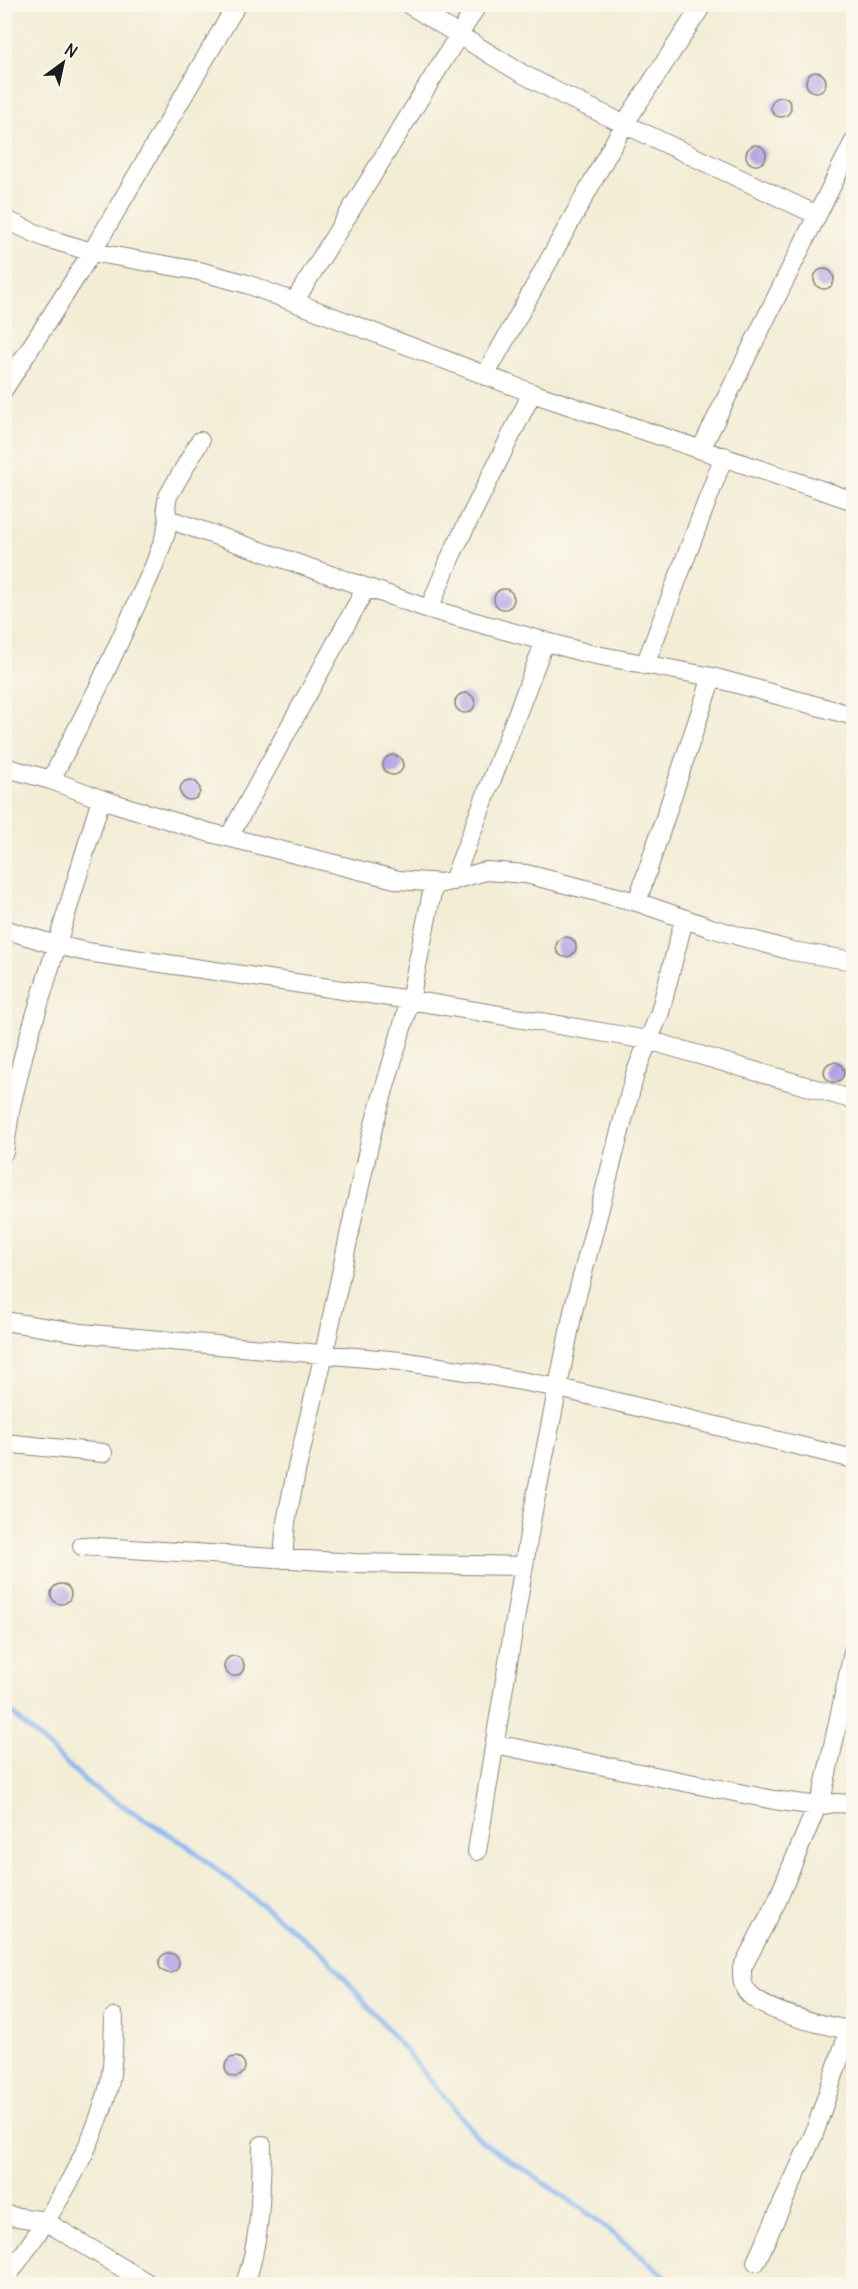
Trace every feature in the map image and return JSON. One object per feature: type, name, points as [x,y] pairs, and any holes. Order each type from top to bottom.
[{"type":"street","points":[[4,390],[92,252],[237,4]]},
{"type":"street","points":[[408,4],[531,79],[817,215]]},
{"type":"street","points":[[294,302],[478,4]]},
{"type":"street","points":[[485,375],[625,123],[703,4]]},
{"type":"street","points":[[701,449],[854,141]]},
{"type":"street","points":[[4,219],[46,238],[92,252],[199,271],[247,284],[532,393],[854,501]]},
{"type":"street","points":[[429,609],[451,556],[532,393]]},
{"type":"street","points":[[51,780],[128,626],[166,533],[168,496],[200,441]]},
{"type":"street","points":[[645,665],[724,456]]},
{"type":"street","points":[[168,519],[429,609],[586,653],[712,676],[854,716]]},
{"type":"street","points":[[229,837],[366,588]]},
{"type":"street","points":[[453,881],[545,641]]},
{"type":"street","points":[[637,902],[712,676]]},
{"type":"street","points":[[4,767],[229,837],[399,880],[434,883],[453,881],[486,871],[526,874],[637,902],[684,919],[792,951],[854,961]]},
{"type":"street","points":[[4,1152],[11,1106],[11,1074],[56,945],[102,799]]},
{"type":"street","points":[[283,1559],[286,1522],[296,1472],[373,1128],[410,1000],[434,883]]},
{"type":"street","points":[[477,1851],[532,1516],[574,1307],[635,1074],[660,1012],[684,919]]},
{"type":"street","points":[[4,929],[87,952],[410,1000],[648,1040],[854,1101]]},
{"type":"street","points":[[4,1321],[81,1333],[324,1354],[460,1370],[559,1388],[854,1459]]},
{"type":"street","points":[[4,1443],[103,1453]]},
{"type":"street","points":[[82,1546],[355,1563],[524,1566]]},
{"type":"street","points":[[756,2262],[814,2134],[851,2031],[774,2010],[758,2002],[748,1993],[741,1979],[742,1968],[777,1901],[818,1806],[830,1762],[854,1648]]},
{"type":"street","points":[[495,1744],[774,1800],[818,1806],[835,1803],[854,1804]]},
{"type":"street","points":[[4,2282],[45,2221],[88,2144],[103,2108],[111,2074],[114,2017]]},
{"type":"street","points":[[245,2284],[251,2270],[260,2216],[262,2145]]},
{"type":"street","points":[[4,2215],[45,2221],[149,2284]]},
{"type":"building","points":[[816,72],[823,75],[826,82],[823,89],[816,92],[809,89],[806,82],[809,75]]},
{"type":"building","points":[[781,97],[788,100],[791,107],[788,114],[781,117],[774,114],[771,107],[774,100]]},
{"type":"building","points":[[756,145],[763,148],[766,155],[763,162],[756,165],[749,162],[746,155],[749,148]]},
{"type":"building","points":[[824,269],[831,272],[834,279],[831,286],[824,289],[817,286],[814,279],[817,272]]},
{"type":"building","points":[[504,589],[511,592],[514,599],[511,606],[504,609],[497,606],[494,599],[497,592]]},
{"type":"building","points":[[465,693],[472,696],[475,703],[472,710],[465,713],[458,710],[455,703],[458,696]]},
{"type":"building","points":[[393,755],[400,758],[403,765],[400,772],[393,775],[386,772],[383,765],[386,758]]},
{"type":"building","points":[[190,780],[197,783],[200,790],[197,797],[190,800],[183,797],[180,790],[183,783]]},
{"type":"building","points":[[566,937],[573,940],[576,947],[573,954],[566,957],[559,954],[556,947],[559,940]]},
{"type":"building","points":[[834,1062],[841,1065],[844,1072],[841,1079],[834,1082],[827,1079],[824,1072],[827,1065]]},
{"type":"building","points":[[61,1584],[68,1587],[71,1594],[68,1601],[61,1604],[54,1601],[51,1594],[54,1587]]},
{"type":"building","points":[[234,1656],[241,1659],[244,1666],[241,1673],[234,1676],[227,1673],[224,1666],[227,1659]]},
{"type":"building","points":[[169,1953],[176,1956],[179,1963],[176,1970],[169,1973],[162,1970],[159,1963],[162,1956]]},
{"type":"building","points":[[235,2057],[242,2060],[245,2067],[242,2074],[235,2077],[228,2074],[225,2067],[228,2060]]},
{"type":"waterway","points":[[4,1706],[92,1787],[185,1844],[327,1957],[481,2141],[584,2210],[663,2274],[671,2284]]}]
